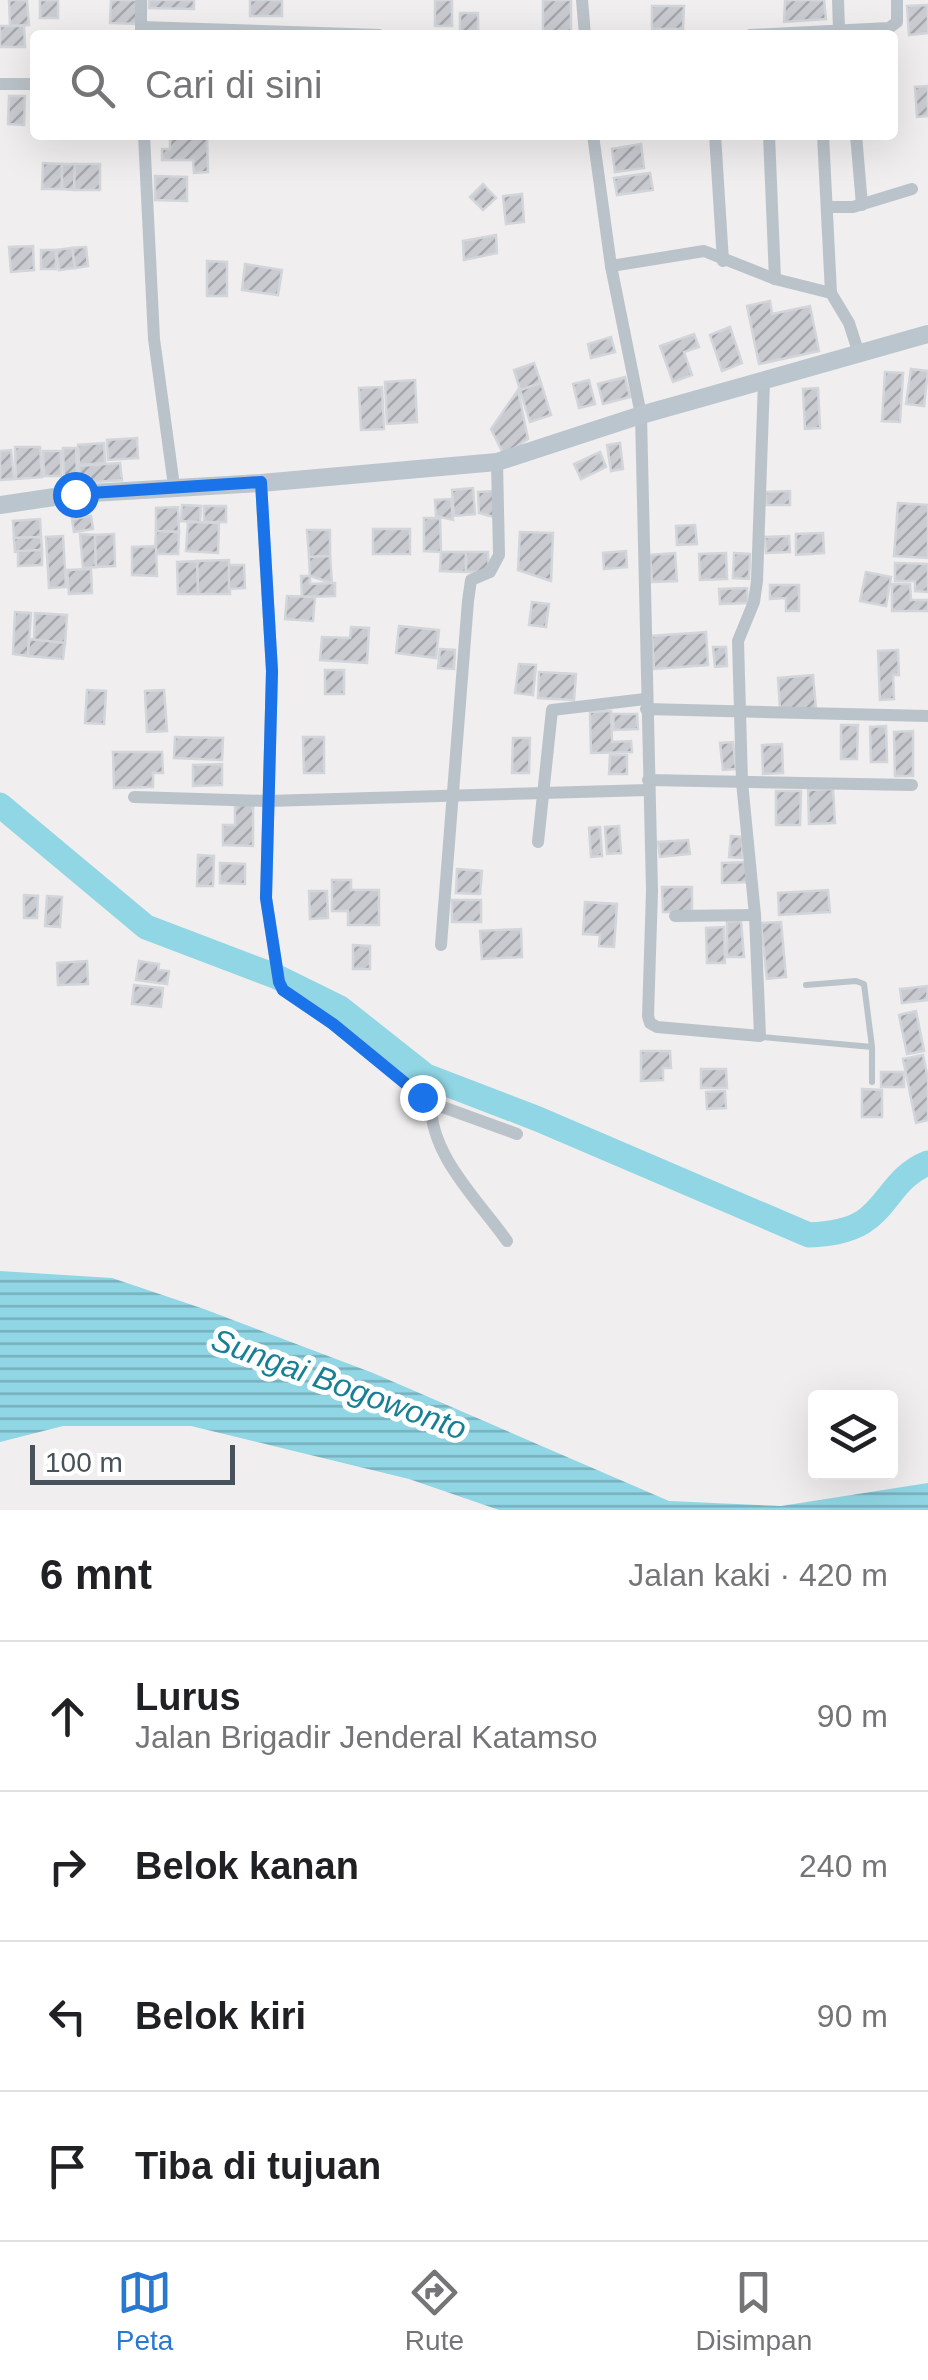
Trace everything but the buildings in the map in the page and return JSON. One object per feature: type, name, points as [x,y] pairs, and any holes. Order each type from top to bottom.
[{"type":"main road","points":[[0,506],[75,494],[497,462],[641,414],[928,334]]},
{"type":"street","points":[[141,0],[141,30]]},
{"type":"street","points":[[582,0],[585,30]]},
{"type":"street","points":[[838,0],[839,30],[888,28],[897,22],[897,0]]},
{"type":"street","points":[[0,84],[30,84]]},
{"type":"street","points":[[144,140],[154,339],[174,486]]},
{"type":"street","points":[[594,140],[611,266],[641,414],[652,891],[650,1024],[760,1036],[755,915],[742,782],[738,641],[754,602],[757,581],[764,381]]},
{"type":"street","points":[[715,140],[723,261]]},
{"type":"street","points":[[768,140],[776,278]]},
{"type":"street","points":[[824,140],[831,293],[849,323],[858,354]]},
{"type":"street","points":[[856,140],[862,205]]},
{"type":"street","points":[[827,207],[862,205],[912,190]]},
{"type":"street","points":[[611,266],[704,251],[723,261],[831,293]]},
{"type":"street","points":[[441,945],[471,580],[490,572],[500,555],[497,462]]},
{"type":"street","points":[[261,482],[272,671],[266,898],[279,982],[283,990],[333,1024],[430,1102],[517,1134]]},
{"type":"street","points":[[538,842],[552,710],[645,704],[928,716]]},
{"type":"street","points":[[134,796],[267,801],[543,793],[742,782],[912,784]]},
{"type":"street","points":[[675,916],[755,915]]},
{"type":"street","points":[[430,1102],[432,1127],[439,1145],[506,1241]]},
{"type":"lane","points":[[806,985],[856,981],[864,984],[872,1082]]},
{"type":"lane","points":[[760,1036],[872,1047]]},
{"type":"water","name":"Sungai Bogowonto","points":[[0,1271],[112,1278],[204,1309],[373,1373],[669,1501],[781,1506],[928,1483],[928,1510],[499,1510],[409,1479],[191,1426],[63,1426],[0,1442]]},
{"type":"waterway","points":[[0,805],[146,927],[275,976],[340,1008],[426,1076],[538,1119],[809,1235],[844,1230],[863,1222],[907,1175],[928,1163]]},
{"type":"route","points":[[75,494],[261,482],[272,671],[266,898],[279,982],[283,990],[333,1024],[422,1097]]}]
